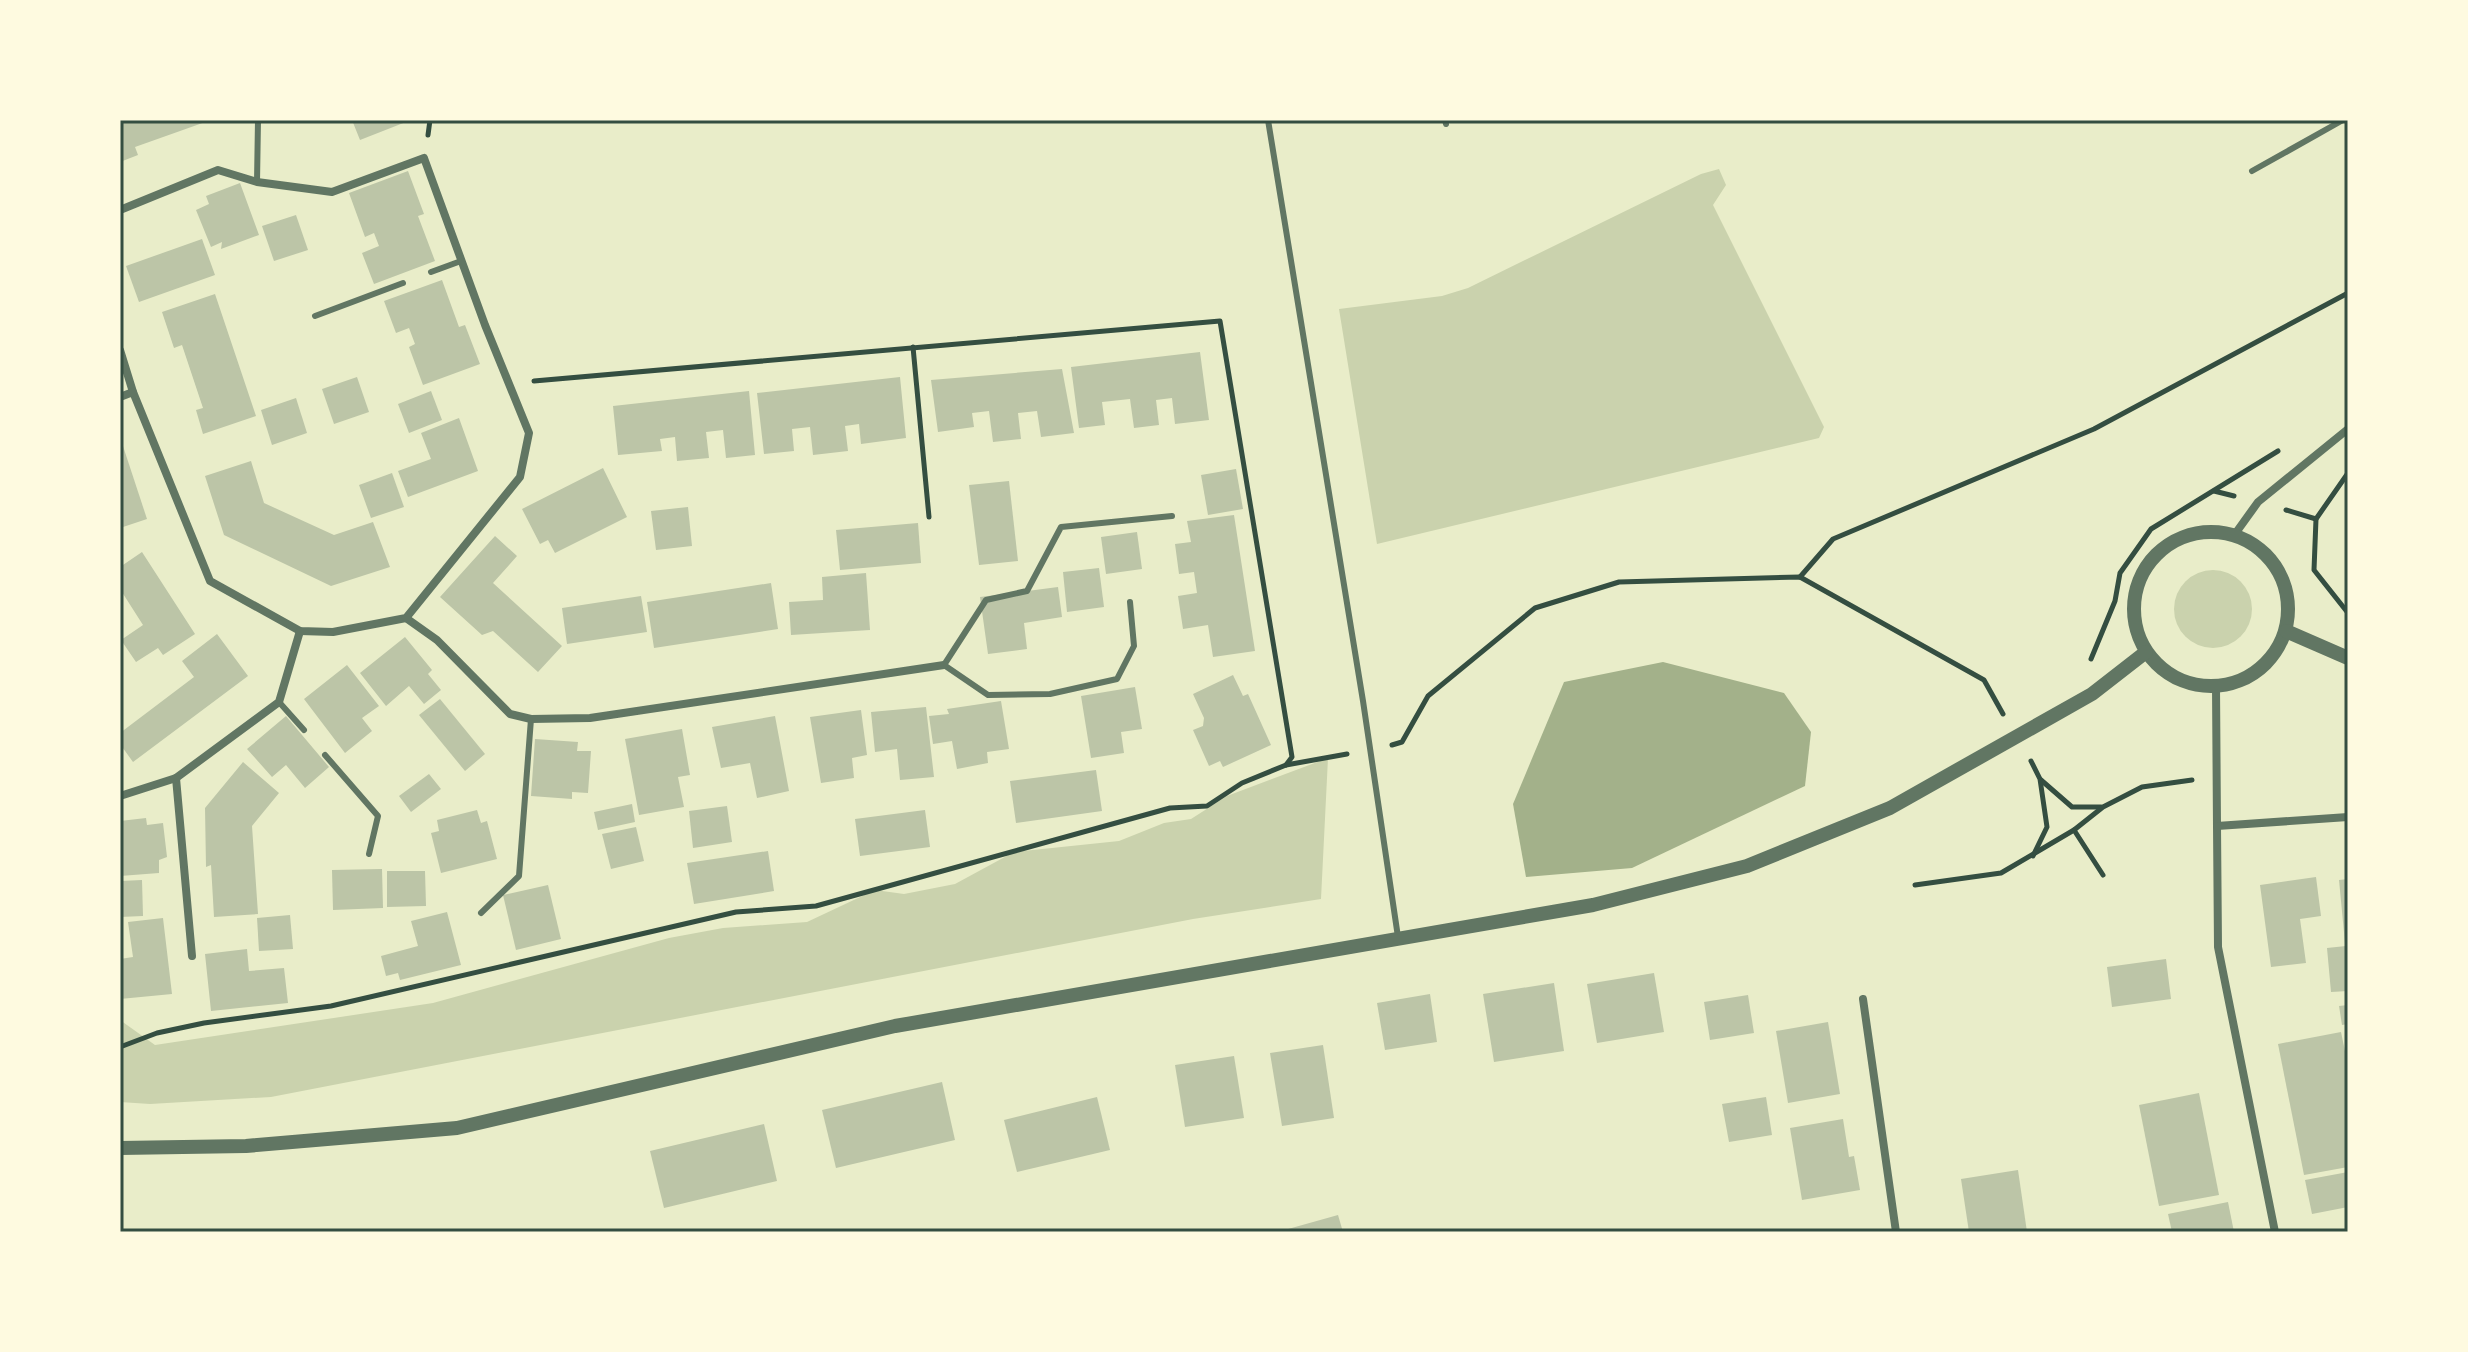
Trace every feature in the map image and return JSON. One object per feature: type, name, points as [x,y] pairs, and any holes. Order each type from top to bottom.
[{"type":"street","points":[[120,210],[218,170],[257,182],[332,192],[424,158],[529,433],[520,477],[406,618],[333,632],[300,631],[210,581],[133,392],[120,350]]},
{"type":"street","points":[[120,397],[133,392]]},
{"type":"street","points":[[2235,534],[2258,502],[2348,429]]},
{"type":"street","points":[[2211,531],[2235,534],[2257,545],[2274,562],[2285,584],[2289,608],[2286,631],[2276,653],[2260,670],[2239,682],[2216,687],[2190,684],[2165,672],[2146,652],[2136,630],[2134,606],[2138,583],[2149,562],[2166,545],[2188,534],[2211,531]]},
{"type":"street","points":[[406,618],[437,640],[510,714],[531,719],[590,718],[944,665]]},
{"type":"street","points":[[120,796],[176,778],[279,702],[300,631]]},
{"type":"street","points":[[2286,631],[2348,658]]},
{"type":"street","points":[[120,1148],[246,1146],[457,1128],[895,1026],[1593,905],[1747,866],[1890,808],[2092,694],[2146,652]]},
{"type":"street","points":[[2216,687],[2218,947],[2275,1232]]},
{"type":"street","points":[[176,778],[192,956]]},
{"type":"street","points":[[2217,826],[2348,817]]},
{"type":"street","points":[[1863,999],[1896,1232]]},
{"type":"lane","points":[[257,182],[258,120]]},
{"type":"lane","points":[[1268,120],[1398,937]]},
{"type":"lane","points":[[2252,171],[2343,120]]},
{"type":"lane","points":[[431,272],[461,261]]},
{"type":"lane","points":[[315,316],[403,283]]},
{"type":"lane","points":[[1130,602],[1134,646],[1117,679],[1050,694],[988,695],[944,665],[986,600],[1027,591],[1061,527],[1172,516]]},
{"type":"lane","points":[[279,702],[304,730]]},
{"type":"lane","points":[[481,913],[519,876],[531,719]]},
{"type":"lane","points":[[325,755],[378,816],[369,854]]},
{"type":"path","points":[[1800,577],[1833,539],[2094,429],[2348,293]]},
{"type":"path","points":[[514,395],[536,380],[1220,321],[1292,757],[1286,765]]},
{"type":"path","points":[[913,347],[929,517]]},
{"type":"path","points":[[2348,473],[2316,519],[2314,570],[2348,613]]},
{"type":"path","points":[[2088,664],[2115,601],[2120,573],[2151,529],[2214,491]]},
{"type":"path","points":[[120,1047],[157,1033],[204,1023],[331,1006],[736,912],[816,906],[1170,808],[1207,806],[1242,783],[1286,765],[1402,742],[1428,696],[1535,608],[1619,582],[1800,577],[1984,680],[2003,715],[2015,710]]},
{"type":"path","points":[[1915,885],[2001,873],[2074,830],[2103,807],[2142,787],[2217,778]]},
{"type":"path","points":[[2033,856],[2047,827],[2040,779],[2072,807],[2103,807]]},
{"type":"path","points":[[2074,830],[2103,875]]},
{"type":"shaded area","points":[[1719,169],[1726,185],[1713,205],[1824,427],[1819,438],[1377,544],[1339,309],[1442,296],[1468,288],[1701,174]]},
{"type":"shaded area","points":[[2213,570],[2228,573],[2240,582],[2249,594],[2252,609],[2249,624],[2240,636],[2228,645],[2213,648],[2198,645],[2186,636],[2177,624],[2174,609],[2177,594],[2186,582],[2198,573]]},
{"type":"shaded area","points":[[1663,662],[1784,693],[1811,732],[1805,786],[1632,868],[1526,877],[1513,804],[1564,682]]},
{"type":"shaded area","points":[[1328,758],[1321,899],[1193,919],[271,1097],[150,1104],[120,1102],[120,1020],[155,1045],[433,1003],[669,938],[723,928],[807,922],[875,890],[904,894],[955,884],[1014,852],[1119,841],[1164,823],[1191,819],[1227,796]]},
{"type":"building","points":[[120,120],[211,120],[135,147],[138,155],[120,162]]},
{"type":"building","points":[[352,120],[411,120],[360,140]]},
{"type":"building","points":[[408,171],[424,214],[418,216],[435,261],[374,284],[362,253],[379,246],[374,233],[365,237],[349,193]]},
{"type":"building","points":[[240,183],[259,235],[221,249],[222,242],[211,247],[196,210],[209,204],[206,196]]},
{"type":"building","points":[[296,215],[308,250],[274,261],[262,226]]},
{"type":"building","points":[[202,239],[215,275],[139,302],[126,266]]},
{"type":"building","points":[[442,280],[459,327],[465,325],[480,364],[423,385],[409,347],[415,344],[409,328],[396,333],[384,301]]},
{"type":"building","points":[[215,294],[256,416],[203,434],[196,410],[203,408],[182,345],[174,348],[162,312]]},
{"type":"building","points":[[1200,352],[1209,420],[1175,424],[1172,398],[1156,400],[1159,425],[1134,428],[1130,399],[1102,402],[1105,425],[1079,428],[1071,367]]},
{"type":"building","points":[[1062,369],[1074,433],[1041,437],[1037,411],[1018,413],[1021,439],[993,442],[989,411],[972,413],[974,427],[938,432],[931,380]]},
{"type":"building","points":[[357,377],[369,412],[334,424],[322,389]]},
{"type":"building","points":[[900,377],[906,438],[861,444],[859,424],[845,426],[848,451],[813,455],[810,427],[792,429],[794,451],[764,454],[757,393]]},
{"type":"building","points":[[431,391],[442,420],[409,433],[398,404]]},
{"type":"building","points":[[749,391],[755,455],[726,458],[723,430],[706,432],[709,458],[677,461],[675,437],[660,439],[662,451],[618,455],[613,406]]},
{"type":"building","points":[[296,398],[307,433],[272,445],[261,410]]},
{"type":"building","points":[[459,418],[478,471],[408,497],[398,471],[431,459],[421,433]]},
{"type":"building","points":[[120,441],[147,519],[120,528]]},
{"type":"building","points":[[251,461],[264,503],[334,535],[373,522],[390,567],[331,586],[224,535],[205,476]]},
{"type":"building","points":[[603,468],[627,517],[555,553],[548,540],[540,544],[522,509]]},
{"type":"building","points":[[1236,469],[1243,509],[1208,515],[1201,475]]},
{"type":"building","points":[[392,473],[404,507],[371,518],[359,485]]},
{"type":"building","points":[[1009,481],[1018,561],[979,565],[969,485]]},
{"type":"building","points":[[688,507],[692,546],[656,550],[651,511]]},
{"type":"building","points":[[1234,515],[1255,651],[1213,657],[1208,625],[1183,629],[1178,596],[1197,593],[1194,572],[1179,574],[1175,544],[1191,542],[1187,521]]},
{"type":"building","points":[[918,523],[921,563],[840,570],[836,530]]},
{"type":"building","points":[[1137,532],[1142,569],[1106,574],[1101,537]]},
{"type":"building","points":[[495,536],[517,556],[493,583],[562,646],[538,672],[493,631],[482,635],[440,597]]},
{"type":"building","points":[[142,552],[195,634],[163,655],[158,648],[136,662],[121,640],[143,625],[120,589],[120,567]]},
{"type":"building","points":[[1099,568],[1104,607],[1067,612],[1063,572]]},
{"type":"building","points":[[866,573],[870,630],[791,635],[789,602],[823,600],[822,577]]},
{"type":"building","points":[[771,583],[778,629],[654,648],[647,602]]},
{"type":"building","points":[[1058,587],[1062,617],[1024,623],[1027,649],[988,654],[980,597]]},
{"type":"building","points":[[641,596],[647,632],[567,644],[562,608]]},
{"type":"building","points":[[217,634],[248,676],[133,762],[120,744],[120,733],[194,677],[182,661]]},
{"type":"building","points":[[405,637],[432,670],[428,674],[441,690],[424,704],[409,686],[386,706],[360,673]]},
{"type":"building","points":[[347,665],[379,706],[362,718],[372,731],[345,753],[304,699]]},
{"type":"building","points":[[1233,675],[1243,696],[1248,694],[1271,745],[1223,767],[1220,761],[1209,766],[1193,730],[1203,726],[1204,718],[1193,694]]},
{"type":"building","points":[[1135,687],[1142,729],[1121,732],[1124,753],[1091,758],[1081,696]]},
{"type":"building","points":[[440,699],[485,754],[465,771],[419,715]]},
{"type":"building","points":[[1001,701],[1009,749],[987,752],[988,763],[957,769],[952,741],[933,744],[929,716],[949,714],[947,709]]},
{"type":"building","points":[[926,707],[934,777],[900,780],[897,749],[875,752],[871,712]]},
{"type":"building","points":[[861,710],[867,755],[852,758],[854,778],[821,783],[810,717]]},
{"type":"building","points":[[286,716],[329,767],[305,788],[286,765],[272,777],[247,749]]},
{"type":"building","points":[[775,716],[789,791],[757,798],[750,763],[721,768],[712,727]]},
{"type":"building","points":[[682,729],[690,775],[678,777],[684,807],[639,815],[625,739]]},
{"type":"building","points":[[535,739],[578,742],[577,751],[591,751],[588,793],[572,792],[572,799],[531,796]]},
{"type":"building","points":[[243,762],[279,793],[252,826],[258,914],[214,917],[211,865],[206,867],[205,808]]},
{"type":"building","points":[[1096,770],[1102,811],[1016,823],[1010,781]]},
{"type":"building","points":[[429,774],[441,789],[411,812],[399,796]]},
{"type":"building","points":[[632,804],[635,822],[598,830],[594,812]]},
{"type":"building","points":[[727,806],[732,842],[693,848],[689,811]]},
{"type":"building","points":[[477,810],[481,823],[487,821],[497,859],[441,873],[431,833],[439,831],[437,820]]},
{"type":"building","points":[[925,810],[930,847],[860,856],[855,819]]},
{"type":"building","points":[[146,818],[147,825],[163,823],[167,857],[159,860],[159,873],[120,876],[120,821]]},
{"type":"building","points":[[636,827],[644,861],[611,869],[602,834]]},
{"type":"building","points":[[768,851],[774,891],[694,904],[687,863]]},
{"type":"building","points":[[382,869],[383,908],[333,910],[332,870]]},
{"type":"building","points":[[387,871],[425,871],[426,906],[387,907]]},
{"type":"building","points":[[2316,877],[2321,916],[2300,919],[2306,963],[2271,967],[2260,885]]},
{"type":"building","points":[[2348,879],[2348,943],[2345,943],[2339,880]]},
{"type":"building","points":[[142,880],[143,916],[120,917],[120,881]]},
{"type":"building","points":[[548,885],[561,939],[516,950],[503,895]]},
{"type":"building","points":[[447,912],[461,965],[400,980],[398,973],[386,976],[381,956],[418,946],[411,921]]},
{"type":"building","points":[[290,915],[293,949],[259,951],[257,918]]},
{"type":"building","points":[[163,918],[172,994],[120,999],[120,959],[133,957],[128,922]]},
{"type":"building","points":[[2346,946],[2348,991],[2331,992],[2327,948]]},
{"type":"building","points":[[247,949],[249,971],[284,968],[288,1003],[211,1011],[205,954]]},
{"type":"building","points":[[2166,959],[2171,999],[2112,1007],[2107,967]]},
{"type":"building","points":[[1654,973],[1664,1032],[1597,1043],[1587,984]]},
{"type":"building","points":[[1554,983],[1564,1051],[1494,1062],[1483,994]]},
{"type":"building","points":[[1430,994],[1437,1042],[1385,1050],[1377,1003]]},
{"type":"building","points":[[1748,995],[1754,1033],[1710,1040],[1704,1002]]},
{"type":"building","points":[[2348,1005],[2348,1024],[2342,1025],[2339,1006]]},
{"type":"building","points":[[1828,1022],[1840,1094],[1788,1103],[1776,1031]]},
{"type":"building","points":[[2341,1032],[2348,1066],[2348,1167],[2304,1175],[2278,1044]]},
{"type":"building","points":[[1323,1045],[1334,1118],[1282,1126],[1270,1053]]},
{"type":"building","points":[[1234,1056],[1244,1118],[1185,1127],[1175,1065]]},
{"type":"building","points":[[942,1082],[955,1140],[836,1168],[822,1110]]},
{"type":"building","points":[[2199,1093],[2219,1195],[2159,1206],[2139,1105]]},
{"type":"building","points":[[1097,1097],[1110,1150],[1017,1172],[1004,1120]]},
{"type":"building","points":[[1766,1097],[1772,1135],[1729,1142],[1722,1104]]},
{"type":"building","points":[[1843,1119],[1849,1157],[1854,1156],[1860,1190],[1802,1200],[1790,1128]]},
{"type":"building","points":[[764,1124],[777,1181],[664,1208],[650,1151]]},
{"type":"building","points":[[2018,1170],[2027,1232],[1969,1232],[1961,1179]]},
{"type":"building","points":[[2348,1172],[2348,1207],[2312,1214],[2305,1180]]},
{"type":"building","points":[[2228,1202],[2234,1232],[2172,1232],[2168,1214]]},
{"type":"building","points":[[1338,1215],[1343,1232],[1281,1231]]}]
